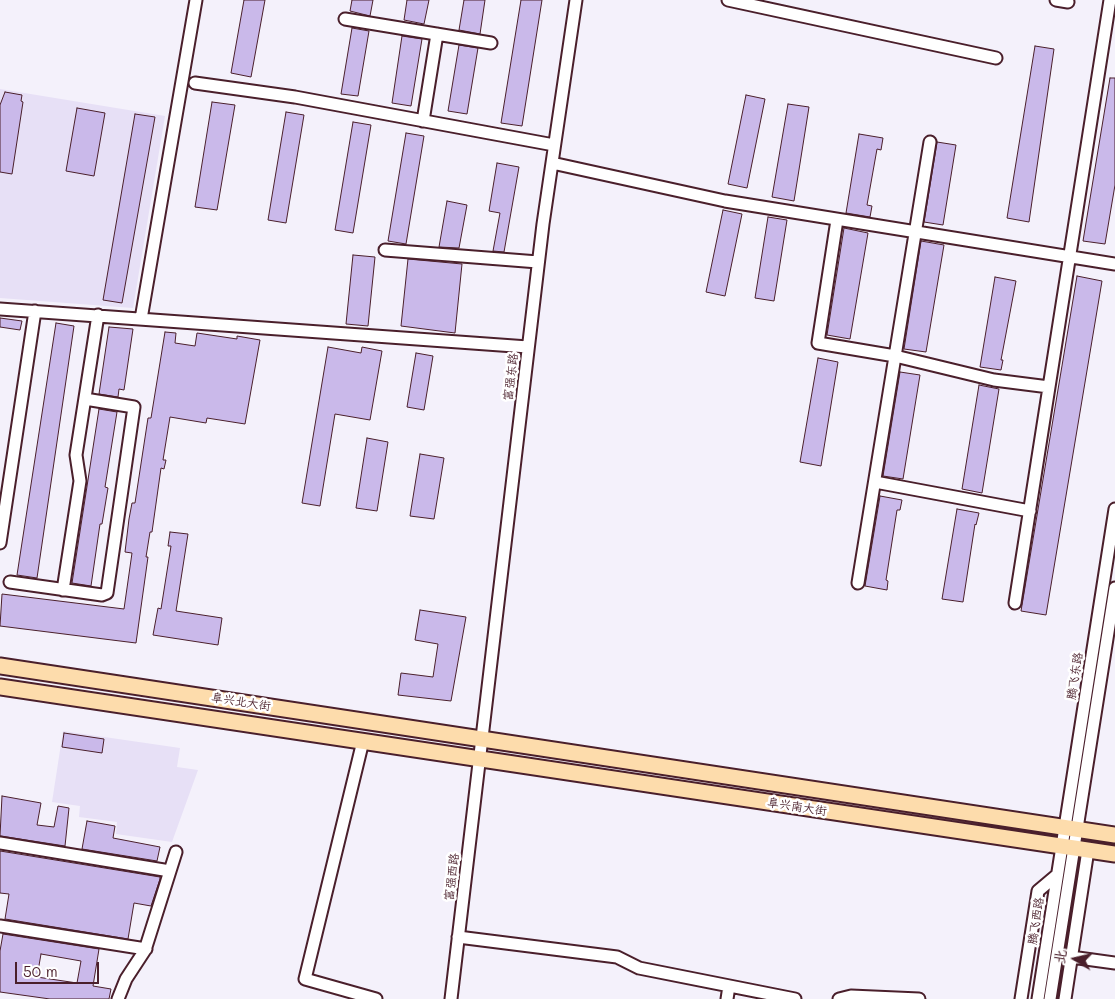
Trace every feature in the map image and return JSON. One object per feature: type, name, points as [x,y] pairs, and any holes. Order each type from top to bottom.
[{"type":"main road","name":"阜兴北大街","points":[[0,666],[482,739]]},
{"type":"main road","name":"阜兴北大街","points":[[0,687],[480,759]]},
{"type":"main road","name":"阜兴南大街","points":[[482,739],[1115,835]]},
{"type":"main road","name":"阜兴南大街","points":[[480,759],[1115,854]]},
{"type":"street","points":[[141,318],[196,0]]},
{"type":"street","name":"富强东路","points":[[480,759],[538,262],[576,0]]},
{"type":"street","points":[[728,0],[996,58]]},
{"type":"street","points":[[1015,603],[1110,0]]},
{"type":"street","points":[[345,19],[491,42]]},
{"type":"street","points":[[423,121],[437,34]]},
{"type":"street","points":[[195,83],[295,97],[554,145]]},
{"type":"street","points":[[858,583],[930,142]]},
{"type":"street","points":[[552,163],[725,201],[1115,264]]},
{"type":"street","points":[[838,220],[818,344],[895,356],[994,380],[1049,387]]},
{"type":"street","points":[[385,250],[538,262]]},
{"type":"street","points":[[0,309],[528,347]]},
{"type":"street","points":[[0,543],[35,311]]},
{"type":"street","points":[[62,590],[80,481],[76,455],[98,315]]},
{"type":"street","points":[[10,582],[102,595],[107,594],[134,407],[85,399]]},
{"type":"street","points":[[875,482],[1030,511]]},
{"type":"street","name":"腾飞东路","points":[[1075,848],[1071,828],[1115,509]]},
{"type":"street","name":"腾飞东路","points":[[1071,828],[1115,588]]},
{"type":"street","points":[[363,741],[305,979],[376,999]]},
{"type":"street","name":"富强西路","points":[[451,999],[480,759]]},
{"type":"street","points":[[0,843],[170,871]]},
{"type":"street","points":[[1065,999],[1071,957],[1075,848]]},
{"type":"street","points":[[1050,999],[1075,848]]},
{"type":"street","name":"腾飞西路","points":[[1038,999],[1057,875],[1075,848]]},
{"type":"street","points":[[118,999],[126,979],[146,949],[176,852]]},
{"type":"street","points":[[1021,999],[1038,890],[1057,875]]},
{"type":"street","points":[[0,926],[146,949]]},
{"type":"street","points":[[458,937],[617,957],[639,968],[795,999]]},
{"type":"street","points":[[1071,957],[1115,963]]},
{"type":"street","points":[[726,999],[729,986]]},
{"type":"street","points":[[839,999],[851,996],[919,999]]},
{"type":"shaded area","points":[[0,89],[165,116],[133,308],[0,298]]},
{"type":"shaded area","points":[[63,731],[180,748],[177,767],[198,770],[172,842],[116,834],[117,822],[79,817],[80,806],[52,802]]},
{"type":"building","points":[[244,0],[265,0],[251,77],[231,73]]},
{"type":"building","points":[[352,0],[373,0],[370,16],[350,11]]},
{"type":"building","points":[[407,0],[429,0],[424,24],[404,20]]},
{"type":"building","points":[[464,0],[485,0],[480,34],[459,30]]},
{"type":"building","points":[[521,0],[542,0],[522,126],[501,123]]},
{"type":"building","points":[[352,28],[369,31],[358,96],[341,94]]},
{"type":"building","points":[[402,36],[422,39],[411,106],[392,103]]},
{"type":"building","points":[[459,45],[478,48],[467,114],[448,111]]},
{"type":"building","points":[[1035,46],[1054,49],[1029,222],[1007,218]]},
{"type":"building","points":[[1110,78],[1115,78],[1115,185],[1105,244],[1083,241]]},
{"type":"building","points":[[5,92],[22,95],[21,101],[23,102],[12,174],[0,172],[0,105]]},
{"type":"building","points":[[746,95],[765,99],[747,188],[728,184]]},
{"type":"building","points":[[212,102],[235,105],[217,210],[195,207]]},
{"type":"building","points":[[788,104],[809,107],[794,201],[772,197]]},
{"type":"building","points":[[77,108],[105,113],[94,176],[66,171]]},
{"type":"building","points":[[286,112],[304,115],[286,223],[268,220]]},
{"type":"building","points":[[135,114],[155,117],[122,303],[103,300]]},
{"type":"building","points":[[353,122],[371,125],[353,233],[335,230]]},
{"type":"building","points":[[406,133],[424,136],[406,244],[388,241]]},
{"type":"building","points":[[859,134],[883,138],[881,150],[877,149],[867,205],[872,206],[870,217],[846,213]]},
{"type":"building","points":[[937,142],[956,145],[943,225],[924,222]]},
{"type":"building","points":[[497,163],[519,167],[504,252],[493,251],[500,213],[489,211]]},
{"type":"building","points":[[447,201],[467,205],[459,248],[439,247]]},
{"type":"building","points":[[723,210],[742,214],[725,296],[706,292]]},
{"type":"building","points":[[768,217],[787,220],[774,301],[755,298]]},
{"type":"building","points":[[844,228],[868,233],[850,339],[827,335]]},
{"type":"building","points":[[921,241],[944,245],[926,352],[904,349]]},
{"type":"building","points":[[353,255],[375,257],[368,326],[346,324]]},
{"type":"building","points":[[408,259],[462,264],[455,333],[401,326]]},
{"type":"building","points":[[1077,276],[1102,281],[1046,615],[1021,611]]},
{"type":"building","points":[[995,277],[1016,281],[1001,360],[1003,360],[1001,370],[980,367]]},
{"type":"building","points":[[0,318],[22,321],[20,330],[0,327]]},
{"type":"building","points":[[56,323],[74,326],[37,578],[17,575]]},
{"type":"building","points":[[109,327],[133,329],[124,390],[119,389],[118,397],[99,394]]},
{"type":"building","points":[[165,332],[176,333],[175,343],[195,346],[197,333],[237,339],[237,336],[260,340],[245,424],[207,418],[206,423],[170,417],[163,460],[166,460],[164,469],[161,468],[152,532],[150,532],[146,557],[148,557],[136,643],[0,626],[2,594],[124,609],[132,553],[125,552],[129,519],[132,503],[135,503],[148,418],[151,418]]},
{"type":"building","points":[[328,347],[361,353],[362,347],[382,351],[370,420],[335,414],[320,506],[302,503]]},
{"type":"building","points":[[416,353],[433,356],[424,410],[407,407]]},
{"type":"building","points":[[818,358],[838,362],[821,466],[800,462]]},
{"type":"building","points":[[900,372],[920,375],[903,479],[883,476]]},
{"type":"building","points":[[979,385],[999,389],[982,493],[962,489]]},
{"type":"building","points":[[99,409],[117,412],[105,487],[108,488],[102,524],[100,524],[91,586],[72,583]]},
{"type":"building","points":[[367,438],[388,442],[377,511],[356,508]]},
{"type":"building","points":[[420,454],[444,458],[434,519],[410,516]]},
{"type":"building","points":[[880,496],[902,500],[900,510],[897,510],[886,580],[888,581],[887,590],[865,586]]},
{"type":"building","points":[[957,509],[979,513],[975,524],[963,602],[942,599]]},
{"type":"building","points":[[170,532],[188,534],[176,611],[222,618],[218,645],[153,635],[158,608],[161,609],[171,546],[168,546]]},
{"type":"building","points":[[420,610],[466,617],[451,701],[398,695],[401,673],[433,677],[438,644],[415,640]]},
{"type":"building","points":[[64,733],[104,739],[102,753],[62,747]]},
{"type":"building","points":[[2,796],[41,803],[37,825],[54,827],[58,806],[69,808],[65,846],[0,836]]},
{"type":"building","points":[[87,821],[115,826],[113,838],[160,847],[157,861],[82,849]]},
{"type":"building","points":[[0,851],[160,877],[160,879],[151,906],[134,903],[128,939],[5,919],[9,894],[0,893]]},
{"type":"building","points":[[3,934],[99,949],[93,986],[111,989],[109,999],[50,999],[0,992],[0,951]],"holes":[[[41,954],[81,961],[77,983],[37,977]]]}]
